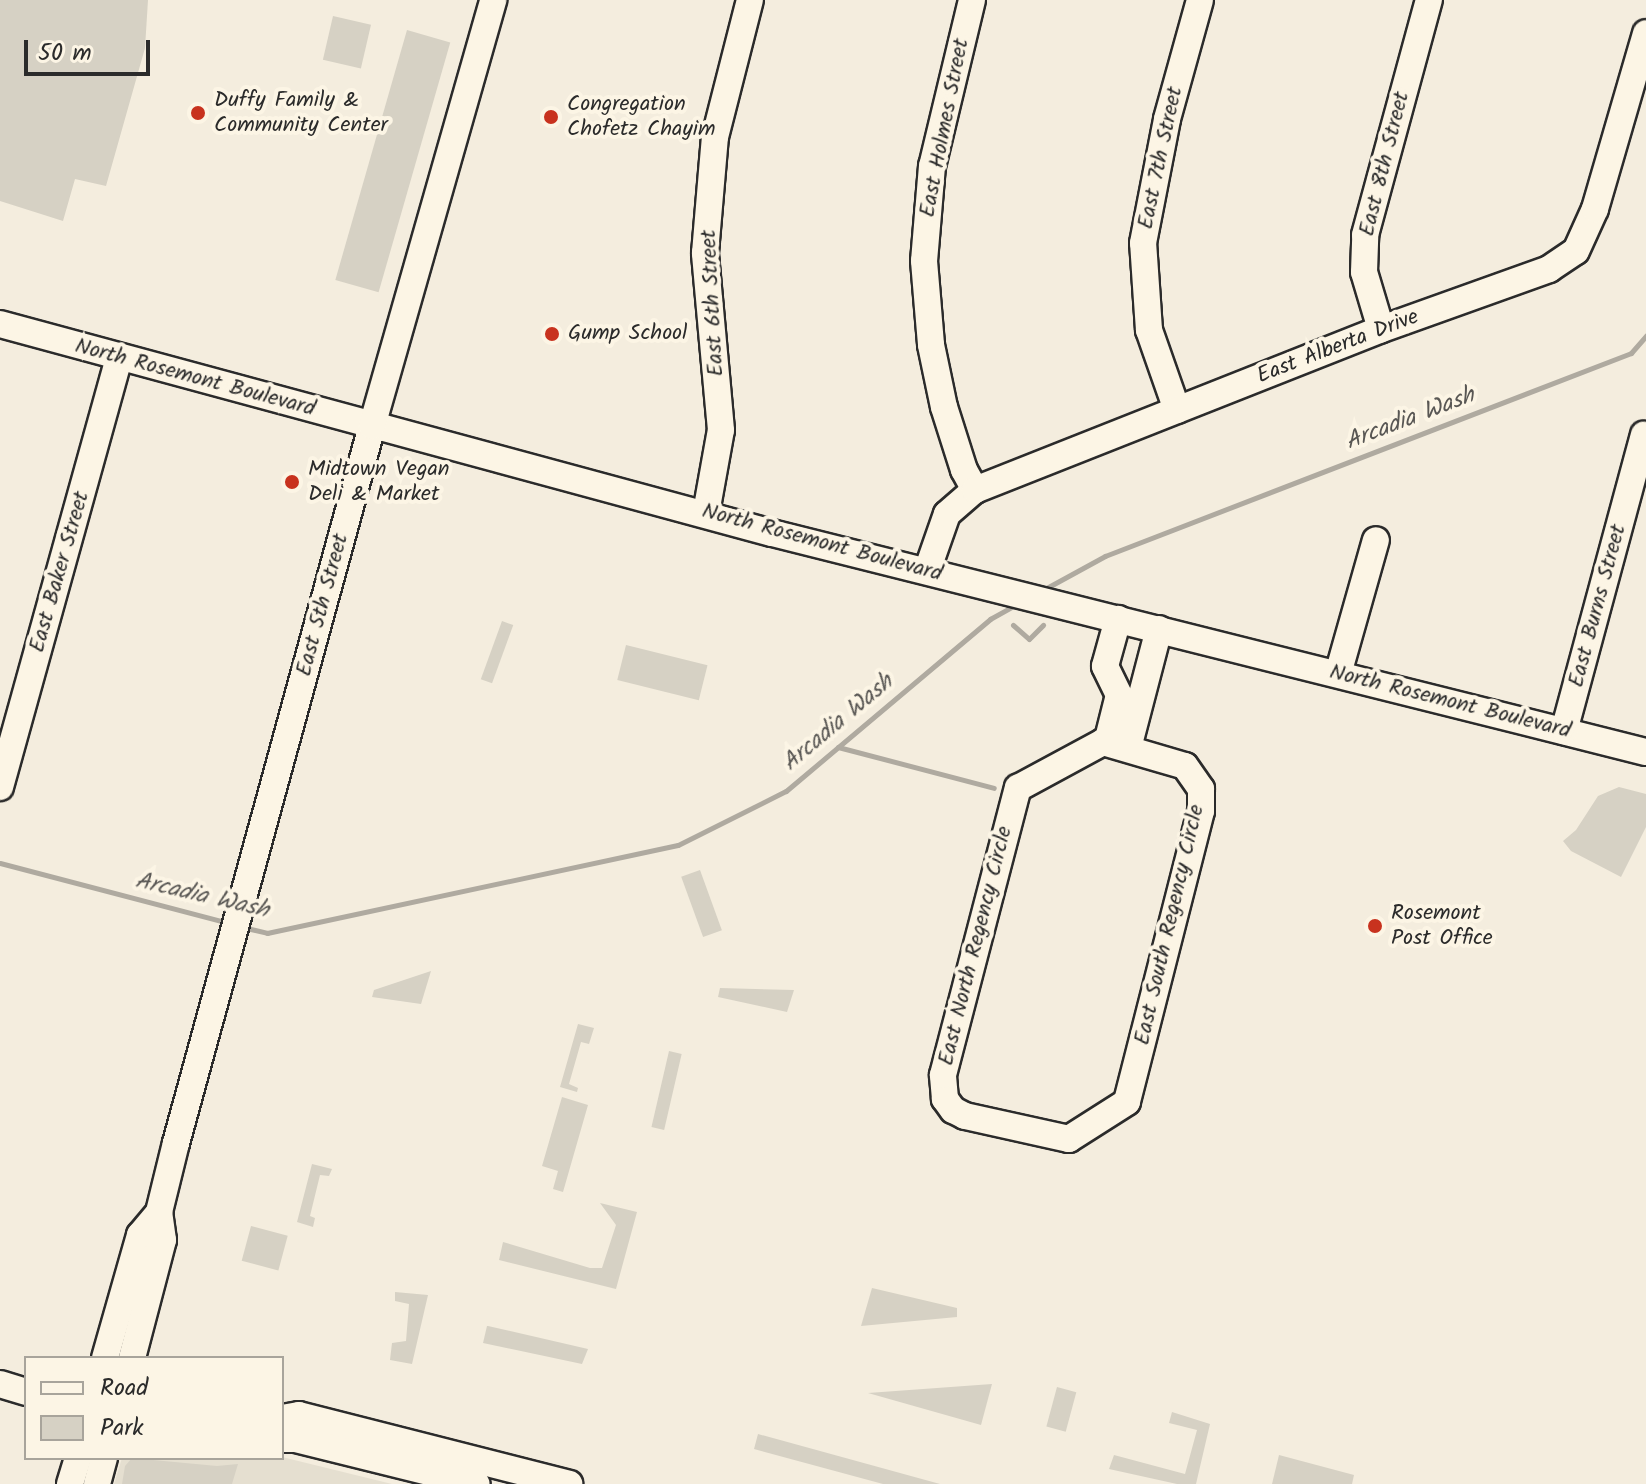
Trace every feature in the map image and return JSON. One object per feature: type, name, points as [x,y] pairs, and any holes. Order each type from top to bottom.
[{"type":"street","name":"East 5th Street","points":[[133,1356],[163,1240],[159,1212],[230,943],[493,0]]},
{"type":"street","name":"East 6th Street","points":[[706,513],[721,430],[705,253],[715,137],[750,0]]},
{"type":"street","name":"East Holmes Street","points":[[972,0],[932,166],[924,261],[931,345],[944,407],[964,470],[975,490]]},
{"type":"street","name":"East 7th Street","points":[[1177,410],[1149,330],[1143,243],[1167,119],[1200,0]]},
{"type":"street","name":"East 8th Street","points":[[1381,329],[1366,282],[1365,235],[1429,0]]},
{"type":"street","name":"East Alberta Drive","points":[[927,571],[947,514],[975,490],[1381,329],[1549,269],[1576,251],[1595,209],[1646,33]]},
{"type":"street","name":"North Rosemont Boulevard","points":[[0,324],[372,426],[927,571],[1646,752]]},
{"type":"street","name":"East Baker Street","points":[[0,787],[119,357]]},
{"type":"street","name":"East Burns Street","points":[[1564,731],[1644,435]]},
{"type":"street","points":[[1338,674],[1376,540]]},
{"type":"street","points":[[1118,619],[1105,666],[1119,695],[1118,746]]},
{"type":"street","points":[[1118,746],[1143,690],[1159,629]]},
{"type":"street","points":[[1113,681],[1143,690]]},
{"type":"street","name":"East South Regency Circle","points":[[1065,1139],[1074,1138],[1127,1102],[1201,811],[1204,779],[1185,766],[1118,746]]},
{"type":"street","name":"East North Regency Circle","points":[[1065,1139],[953,1110],[945,1099],[943,1075],[1018,788],[1118,746]]},
{"type":"street","name":"East 5th Street","points":[[106,1356],[140,1235],[159,1212]]},
{"type":"street","points":[[0,1384],[24,1391]]},
{"type":"street","points":[[284,1418],[299,1415],[426,1459],[477,1484]]},
{"type":"street","points":[[284,1439],[569,1484]]},
{"type":"street","points":[[70,1484],[77,1460]]},
{"type":"street","points":[[97,1484],[103,1460]]},
{"type":"shaded area","points":[[284,1457],[392,1484],[114,1484],[121,1460],[284,1460]]},
{"type":"green space","points":[[0,0],[148,0],[145,48],[106,186],[75,179],[63,221],[0,201]]},
{"type":"green space","points":[[333,16],[371,25],[361,69],[323,60]]},
{"type":"green space","points":[[407,30],[450,42],[379,292],[335,280]]},
{"type":"green space","points":[[502,621],[513,625],[492,683],[481,679]]},
{"type":"green space","points":[[626,645],[708,665],[699,700],[617,680]]},
{"type":"green space","points":[[1619,787],[1646,794],[1646,827],[1621,877],[1571,851],[1563,841],[1576,830],[1598,796]]},
{"type":"green space","points":[[700,870],[722,930],[703,937],[681,877]]},
{"type":"green space","points":[[431,971],[421,1004],[372,997],[374,990]]},
{"type":"green space","points":[[720,988],[794,990],[787,1012],[718,997]]},
{"type":"green space","points":[[578,1024],[594,1028],[589,1044],[581,1042],[569,1084],[578,1088],[577,1092],[560,1087]]},
{"type":"green space","points":[[669,1051],[682,1054],[664,1130],[651,1127]]},
{"type":"green space","points":[[562,1097],[588,1105],[563,1192],[553,1189],[558,1171],[542,1166]]},
{"type":"green space","points":[[312,1164],[332,1169],[329,1176],[320,1175],[310,1216],[315,1218],[313,1227],[297,1222]]},
{"type":"green space","points":[[600,1203],[637,1212],[616,1289],[499,1260],[503,1242],[590,1268],[602,1268],[616,1225]]},
{"type":"green space","points":[[251,1226],[288,1236],[278,1271],[242,1261]]},
{"type":"green space","points":[[872,1288],[957,1308],[957,1317],[861,1326]]},
{"type":"green space","points":[[395,1292],[428,1295],[412,1364],[390,1360],[392,1343],[406,1341],[409,1304],[395,1301]]},
{"type":"green space","points":[[487,1326],[588,1349],[582,1364],[483,1343]]},
{"type":"green space","points":[[992,1384],[981,1425],[868,1393]]},
{"type":"green space","points":[[1057,1387],[1076,1392],[1066,1432],[1046,1427]]},
{"type":"green space","points":[[1172,1412],[1210,1424],[1196,1484],[1177,1484],[1109,1469],[1114,1455],[1185,1474],[1197,1430],[1169,1423]]},
{"type":"green space","points":[[758,1434],[940,1484],[883,1484],[754,1449]]},
{"type":"green space","points":[[1279,1455],[1354,1475],[1352,1484],[1272,1484]]},
{"type":"green space","points":[[130,1460],[217,1466],[238,1464],[232,1484],[122,1484],[125,1466]]},
{"type":"waterway","name":"Arcadia Wash","points":[[1041,591],[1105,556],[1631,353],[1646,336]]},
{"type":"waterway","name":"Arcadia Wash","points":[[242,927],[267,933],[678,845],[786,791],[990,619],[1019,603]]},
{"type":"waterway","points":[[1013,625],[1029,639],[1043,625]]},
{"type":"waterway","points":[[838,747],[994,788]]},
{"type":"waterway","name":"Arcadia Wash","points":[[0,863],[229,923]]},
{"type":"place","name":"Duffy Family & Community Center","points":[[198,113]]},
{"type":"place","name":"Congregation Chofetz Chayim","points":[[551,117]]},
{"type":"place","name":"Gump School","points":[[552,334]]},
{"type":"place","name":"Midtown Vegan Deli & Market","points":[[292,482]]},
{"type":"place","name":"Rosemont Post Office","points":[[1375,926]]}]
